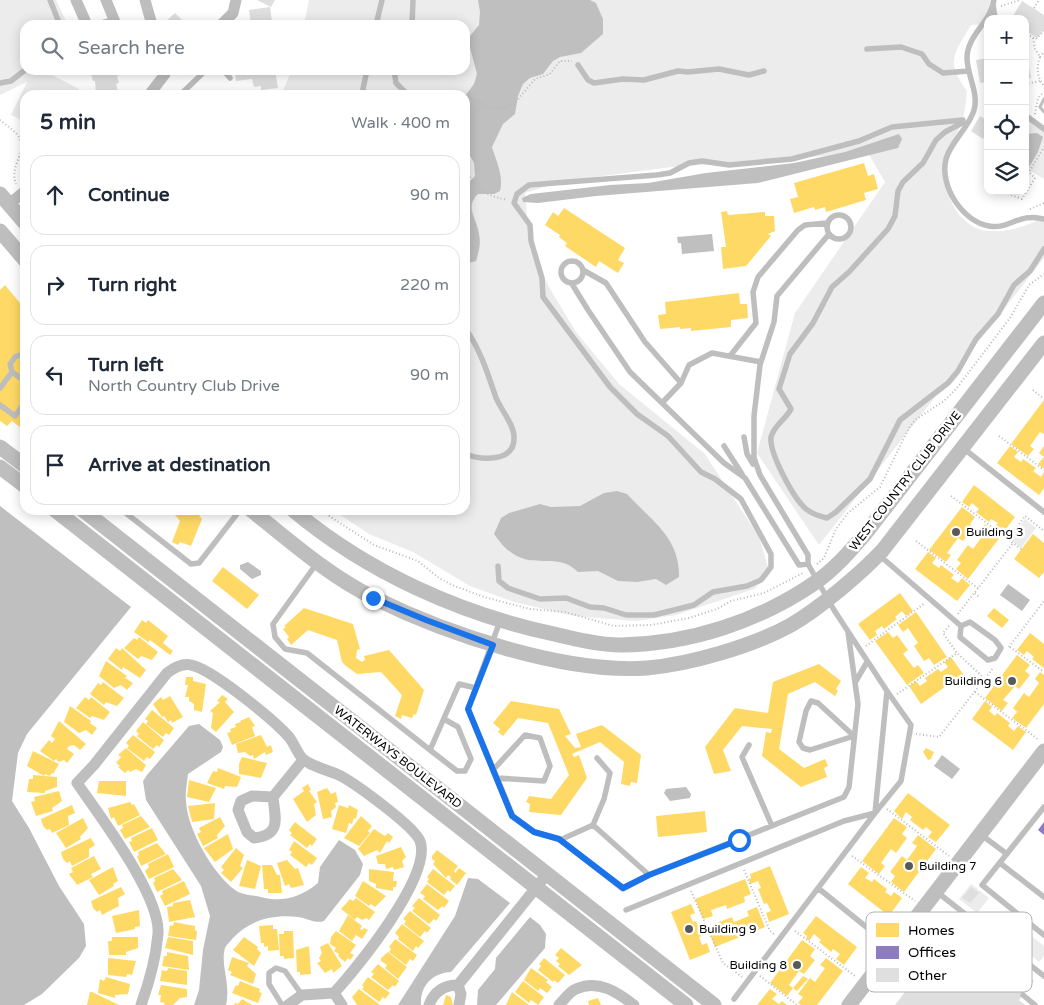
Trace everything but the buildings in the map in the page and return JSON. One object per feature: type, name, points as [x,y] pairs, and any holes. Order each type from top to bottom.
[{"type":"street","points":[[76,0],[85,20]]},
{"type":"street","points":[[106,0],[114,20]]},
{"type":"street","points":[[145,0],[151,20]]},
{"type":"street","points":[[227,20],[233,13],[236,0]]},
{"type":"street","points":[[152,90],[163,75]]},
{"type":"street","points":[[20,191],[3,203],[20,215]]},
{"type":"street","points":[[20,219],[1,235],[20,255]]},
{"type":"street","name":"WEST COUNTRY CLUB DRIVE","points":[[299,515],[315,529],[380,569],[422,591],[500,621],[582,640],[620,645],[659,641],[727,627],[767,612],[816,582],[844,558],[943,434],[1039,321],[1044,303]]},
{"type":"street","name":"WEST COUNTRY CLUB DRIVE","points":[[257,515],[318,563],[373,598],[426,620],[493,645],[591,666],[646,668],[735,648],[791,624],[861,573],[879,555],[1044,343]]},
{"type":"street","points":[[943,434],[963,448]]},
{"type":"street","points":[[0,447],[20,462]]},
{"type":"street","points":[[0,467],[20,482]]},
{"type":"street","name":"WATERWAYS BOULEVARD","points":[[61,515],[686,1005]]},
{"type":"street","name":"WATERWAYS BOULEVARD","points":[[88,515],[714,1005]]},
{"type":"street","points":[[141,1005],[148,985],[158,933],[156,914],[148,895],[99,814],[77,783],[94,765],[167,673],[178,666],[191,665],[206,672],[267,716],[289,738],[303,760],[342,777],[385,807],[411,830],[420,841],[418,869],[376,943],[334,993],[302,995],[288,1005]]},
{"type":"street","points":[[921,912],[980,834],[1042,746]]},
{"type":"street","points":[[273,796],[303,760]]},
{"type":"street","points":[[458,985],[547,874]]},
{"type":"street","points":[[849,1005],[866,983]]},
{"type":"street","points":[[429,1005],[439,990],[448,985],[458,985]]},
{"type":"street","points":[[458,985],[461,994],[459,1005]]},
{"type":"street","points":[[559,1005],[575,989],[596,985],[615,991],[634,1005]]},
{"type":"street","points":[[334,993],[342,1005]]},
{"type":"lane","points":[[50,0],[58,20]]},
{"type":"lane","points":[[377,20],[382,0]]},
{"type":"lane","points":[[412,20],[413,0]]},
{"type":"lane","points":[[993,3],[969,45],[967,57],[975,99],[974,109],[946,160],[946,178],[955,202],[964,214],[990,227],[1009,224],[1020,217],[1044,219]]},
{"type":"lane","points":[[867,49],[902,47],[922,54],[929,64],[943,73],[969,71]]},
{"type":"lane","points":[[578,65],[588,80],[594,83],[644,80],[678,71],[719,69],[749,75],[764,71]]},
{"type":"lane","points":[[0,83],[11,81],[20,74]]},
{"type":"lane","points":[[185,90],[201,75]]},
{"type":"lane","points":[[363,90],[366,75]]},
{"type":"lane","points":[[395,75],[396,83],[403,90]]},
{"type":"lane","points":[[1029,118],[1044,129]]},
{"type":"lane","points":[[498,566],[499,581],[508,588],[540,599],[566,598],[590,607],[604,608],[626,615],[654,615],[694,605],[713,592],[747,586],[760,580],[771,567],[771,554],[741,499],[721,483],[701,472],[668,436],[637,414],[610,387],[543,297],[542,278],[531,241],[530,225],[514,203],[522,188],[542,183],[568,184],[670,173],[689,163],[695,162],[729,165],[792,158],[859,142],[892,127],[963,120],[962,123],[945,132],[936,140],[923,163],[903,182],[898,191],[895,216],[888,229],[849,272],[832,287],[813,323],[790,354],[783,373],[780,389],[791,409],[787,417],[774,429],[771,445],[793,493],[804,507],[814,515],[827,518],[836,512],[870,479],[900,420],[948,383],[958,371],[976,339],[998,314],[1014,285],[1030,271],[1044,249]]},
{"type":"lane","points":[[730,356],[756,323],[752,292],[758,277],[798,230],[805,225],[827,223],[832,217],[839,214],[846,217],[851,224],[850,232],[844,238],[836,238],[829,234],[827,223]]},
{"type":"lane","points":[[752,459],[754,416],[761,362],[774,322],[777,296],[829,234]]},
{"type":"lane","points":[[681,383],[645,342],[606,282],[583,270],[579,264],[573,261],[563,265],[560,272],[563,279],[572,284],[630,372],[745,478],[799,565],[808,564]]},
{"type":"lane","points":[[572,284],[582,278],[583,270]]},
{"type":"lane","points":[[470,337],[484,361],[495,396],[514,436],[512,446],[492,459],[470,455]]},
{"type":"lane","points":[[663,402],[681,383],[689,365],[712,353],[761,362]]},
{"type":"lane","points":[[20,355],[15,357],[10,364],[12,372],[20,378]]},
{"type":"lane","points":[[0,388],[12,372]]},
{"type":"lane","points":[[0,405],[15,416],[20,409]]},
{"type":"lane","points":[[734,999],[874,813],[901,781],[911,725],[867,662],[816,582],[808,564],[808,555],[752,459],[747,454],[744,437]]},
{"type":"lane","points":[[724,446],[734,467]]},
{"type":"lane","points":[[963,448],[1044,512]]},
{"type":"lane","points":[[734,467],[752,459]]},
{"type":"lane","points":[[128,515],[192,564],[199,563],[236,515]]},
{"type":"lane","points":[[879,555],[961,626]]},
{"type":"lane","points":[[318,563],[273,624],[275,636],[285,649],[307,654],[457,771],[465,771],[470,765],[470,759],[458,727],[444,719]]},
{"type":"lane","points":[[500,621],[493,645],[468,709],[498,778],[512,816],[534,832],[560,840],[623,888],[649,875],[844,797],[848,787],[858,704],[848,632]]},
{"type":"lane","points":[[970,622],[995,640],[1001,648],[995,658],[988,660],[960,637],[961,626],[970,622]]},
{"type":"lane","points":[[856,681],[867,662]]},
{"type":"lane","points":[[430,750],[459,684],[476,688]]},
{"type":"lane","points":[[874,813],[887,691]]},
{"type":"lane","points":[[811,701],[818,703],[854,736],[810,750],[803,748],[799,742],[806,711],[811,701]]},
{"type":"lane","points":[[494,769],[525,735],[540,738],[550,766],[544,781],[498,778]]},
{"type":"lane","points":[[748,745],[742,757],[772,826]]},
{"type":"lane","points":[[560,840],[593,825],[604,799],[610,773],[598,758]]},
{"type":"lane","points":[[1015,912],[982,885],[1044,807]]},
{"type":"lane","points":[[626,910],[844,821],[874,813]]},
{"type":"lane","points":[[593,825],[649,875]]},
{"type":"lane","points":[[980,834],[1007,854]]},
{"type":"lane","points":[[1000,863],[1044,897]]},
{"type":"lane","points":[[818,888],[866,926]]},
{"type":"lane","points":[[936,892],[962,912]]},
{"type":"lane","points":[[1032,925],[1044,935]]},
{"type":"lane","points":[[1032,967],[1044,976]]},
{"type":"lane","points":[[282,1005],[269,984],[269,973],[276,968],[286,971],[302,995]]},
{"type":"lane","points":[[1023,995],[1035,1005]]},
{"type":"path","points":[[993,3],[1012,4],[1020,0]]},
{"type":"path","points":[[1034,8],[1040,0],[1044,2]]},
{"type":"path","points":[[1029,35],[1033,38],[1040,38],[1044,31]]},
{"type":"path","points":[[1033,38],[1035,48],[1040,57]]},
{"type":"path","points":[[1044,52],[1036,67],[1040,81],[1044,86]]},
{"type":"path","points":[[470,98],[494,110],[504,108],[514,104],[535,80],[550,74],[560,62],[568,60],[578,65]]},
{"type":"path","points":[[1029,83],[1040,81]]},
{"type":"path","points":[[1039,118],[1035,114],[1036,104],[1038,98],[1044,92]]},
{"type":"path","points":[[0,120],[20,137]]},
{"type":"path","points":[[1029,189],[1035,178],[1029,172],[1044,147]]},
{"type":"path","points":[[20,151],[14,176],[20,186]]},
{"type":"path","points":[[470,177],[475,185],[484,192],[492,197],[506,200]]},
{"type":"path","points":[[1011,195],[1022,199],[1026,195]]},
{"type":"path","points":[[1041,204],[1044,208]]},
{"type":"path","points":[[823,559],[836,529],[848,513],[880,487],[909,428],[915,420],[944,401],[956,389],[1010,318],[1029,285],[1044,274]]},
{"type":"path","points":[[1033,390],[1044,399]]},
{"type":"path","points":[[999,436],[1044,470]]},
{"type":"path","points":[[951,496],[1021,549]]},
{"type":"path","points":[[1008,539],[1025,516],[1044,531]]},
{"type":"path","points":[[916,541],[979,589]]},
{"type":"path","points":[[985,679],[957,653],[943,633],[1013,543]]},
{"type":"path","points":[[976,593],[979,597]]},
{"type":"path","points":[[860,650],[930,600]]},
{"type":"path","points":[[1005,653],[1044,601]]},
{"type":"path","points":[[1010,646],[1044,672]]},
{"type":"path","points":[[892,698],[957,653]]},
{"type":"path","points":[[910,732],[939,737],[995,666]]},
{"type":"path","points":[[975,692],[1042,746]]},
{"type":"path","points":[[882,804],[951,857]]},
{"type":"path","points":[[846,851],[917,903]]},
{"type":"path","points":[[741,863],[770,931],[780,939]]},
{"type":"path","points":[[688,885],[723,963],[748,982]]},
{"type":"path","points":[[789,926],[859,979]]},
{"type":"path","points":[[755,972],[797,1005]]},
{"type":"shaded area","points":[[0,0],[56,0],[66,20],[20,20],[20,75],[52,75],[78,90],[23,90],[27,82],[0,95]]},
{"type":"shaded area","points":[[309,0],[996,0],[998,15],[984,15],[984,24],[971,25],[960,43],[954,58],[956,72],[967,91],[962,121],[946,160],[946,184],[954,207],[969,224],[980,229],[992,231],[1012,229],[1044,218],[1044,258],[819,545],[757,453],[795,313],[885,182],[868,153],[672,167],[563,181],[525,193],[530,249],[550,289],[576,332],[619,384],[705,454],[759,537],[770,574],[754,589],[676,615],[636,621],[574,616],[514,602],[470,586],[413,552],[369,534],[340,515],[470,515],[470,90],[283,90],[290,75],[470,75],[470,20],[305,20]]},
{"type":"shaded area","points":[[478,0],[590,0],[596,3],[603,19],[603,34],[581,53],[560,57],[553,61],[543,74],[530,78],[523,84],[518,96],[515,114],[503,124],[492,147],[500,174],[500,191],[494,194],[478,194],[472,204],[472,213],[478,228],[480,241],[476,261],[470,263],[470,181],[475,176],[474,163],[470,156],[470,90],[474,84],[477,74],[470,48],[470,36],[479,25],[480,12]]},
{"type":"shaded area","points":[[20,96],[20,120],[11,115]]},
{"type":"shaded area","points":[[1029,121],[1044,131],[1044,179],[1029,170]]},
{"type":"shaded area","points":[[1037,133],[1043,137],[1038,152],[1029,167],[1029,150],[1029,134]]},
{"type":"shaded area","points":[[899,134],[902,139],[898,148],[758,183],[596,196],[538,203],[523,202],[522,198],[531,194],[610,185],[648,183],[706,173],[794,163],[845,152]]},
{"type":"shaded area","points":[[712,234],[714,251],[682,254],[681,243],[678,243],[677,237]]},
{"type":"shaded area","points":[[617,491],[627,494],[663,531],[675,551],[679,577],[666,585],[656,579],[637,582],[618,581],[598,571],[578,572],[568,565],[558,562],[528,560],[517,556],[506,548],[494,534],[501,518],[509,513],[540,504],[551,507],[580,506],[604,493]]},
{"type":"shaded area","points":[[0,506],[131,607],[27,734],[18,753],[12,801],[29,828],[59,886],[84,924],[86,946],[79,958],[42,994],[24,1005],[0,1005]]},
{"type":"shaded area","points":[[1025,519],[1036,528],[1021,548],[1010,539]]},
{"type":"shaded area","points":[[248,562],[261,571],[261,575],[252,579],[240,569],[240,565]]},
{"type":"shaded area","points":[[1008,584],[1030,600],[1022,611],[1000,595]]},
{"type":"shaded area","points":[[199,724],[220,740],[223,747],[221,752],[188,774],[187,812],[196,837],[210,862],[235,890],[244,894],[269,899],[291,898],[305,892],[318,883],[320,867],[339,840],[355,850],[363,864],[360,875],[324,921],[317,922],[280,916],[254,923],[239,932],[232,939],[226,947],[224,954],[227,989],[226,1005],[194,1005],[199,990],[203,950],[210,916],[201,886],[146,800],[143,781],[189,726]]},
{"type":"shaded area","points":[[942,755],[960,769],[952,779],[934,766]]},
{"type":"shaded area","points":[[686,787],[691,794],[690,798],[670,801],[664,793],[666,789]]},
{"type":"shaded area","points":[[468,878],[478,879],[510,903],[451,972],[438,975],[425,986],[421,1005],[398,1005],[455,916]]},
{"type":"shaded area","points":[[971,884],[989,898],[978,912],[959,899]]},
{"type":"shaded area","points":[[530,917],[540,925],[546,934],[545,948],[496,1005],[477,1005],[478,990],[495,969],[496,958]]},
{"type":"shaded area","points":[[1032,936],[1044,946],[1044,956],[1039,962],[1032,956]]},
{"type":"waterway","points":[[1044,99],[1040,107],[1044,112]]},
{"type":"place","name":"Building 3","points":[[956,532]]},
{"type":"place","name":"Building 6","points":[[1012,681]]},
{"type":"place","name":"Building 7","points":[[909,866]]},
{"type":"place","name":"Building 9","points":[[689,929]]},
{"type":"place","name":"Building 8","points":[[797,965]]},
{"type":"route","points":[[373,598],[493,645],[468,709],[512,816],[534,832],[559,839],[623,888],[649,875],[739,840]]}]
